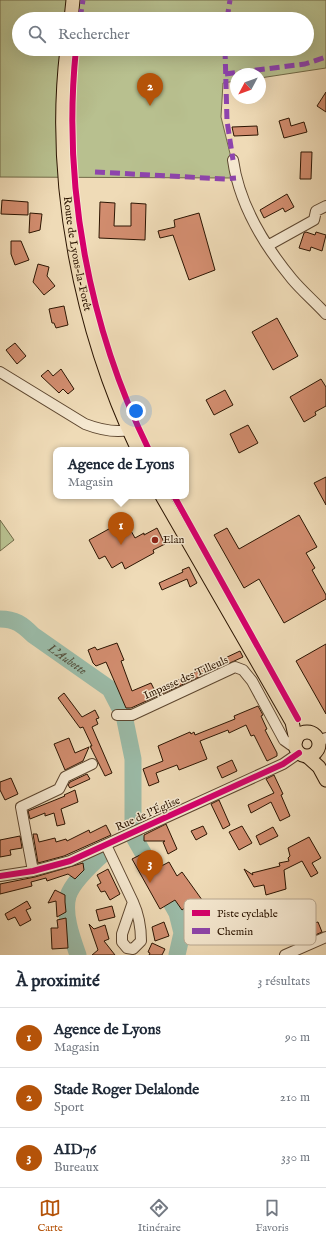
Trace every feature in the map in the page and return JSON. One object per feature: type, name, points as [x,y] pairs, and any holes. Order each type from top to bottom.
[{"type":"main road","points":[[72,12],[73,0]]},
{"type":"main road","name":"Route de Lyons-la-Forêt","points":[[66,56],[62,104],[66,179],[83,293],[91,328],[103,364],[137,447]]},
{"type":"main road","points":[[164,499],[292,722],[308,745],[326,780]]},
{"type":"street","points":[[233,160],[236,178],[241,193],[259,232],[292,279],[326,314]]},
{"type":"street","points":[[269,245],[314,220],[316,211],[326,206]]},
{"type":"street","points":[[0,372],[85,424],[97,429],[129,430]]},
{"type":"street","name":"Impasse des Tilleuls","points":[[117,715],[132,715],[235,667],[244,670],[252,681],[284,740],[291,745],[308,745]]},
{"type":"street","name":"Rue de l'Église","points":[[0,876],[32,871],[70,861],[283,764],[308,745]]},
{"type":"street","points":[[32,871],[21,807],[59,790],[65,777],[92,764]]},
{"type":"street","points":[[106,845],[133,902]]},
{"type":"street","points":[[316,941],[326,936]]},
{"type":"street","points":[[285,955],[307,945]]},
{"type":"green space","points":[[0,0],[326,0],[326,68],[266,77],[266,68],[230,68],[230,82],[223,83],[221,117],[236,178],[0,177]]},
{"type":"green space","points":[[0,520],[14,540],[0,551]]},
{"type":"building","points":[[326,92],[326,112],[317,106]]},
{"type":"building","points":[[289,118],[291,126],[304,122],[307,132],[284,138],[279,121]]},
{"type":"building","points":[[257,126],[258,135],[234,136],[232,127]]},
{"type":"building","points":[[301,152],[312,152],[311,179],[300,179]]},
{"type":"building","points":[[287,194],[294,207],[285,212],[283,208],[264,218],[260,210]]},
{"type":"building","points":[[2,200],[28,202],[28,215],[1,214]]},
{"type":"building","points":[[100,202],[115,203],[114,226],[131,226],[131,203],[146,204],[145,240],[99,238]]},
{"type":"building","points":[[30,213],[42,214],[40,230],[29,233]]},
{"type":"building","points":[[199,213],[215,270],[189,280],[173,235],[160,238],[158,231],[175,227],[174,220]]},
{"type":"building","points":[[306,232],[315,235],[316,232],[326,235],[322,251],[311,247],[310,251],[299,248],[304,233]]},
{"type":"building","points":[[11,241],[21,241],[29,260],[15,265],[11,254]]},
{"type":"building","points":[[38,264],[49,267],[47,276],[55,286],[44,295],[33,282]]},
{"type":"building","points":[[64,306],[68,325],[56,328],[54,323],[52,323],[49,309]]},
{"type":"building","points":[[277,318],[298,356],[273,370],[252,332]]},
{"type":"building","points":[[15,343],[26,356],[17,364],[6,350]]},
{"type":"building","points":[[61,369],[74,389],[68,394],[63,389],[59,393],[41,376],[48,370],[53,376]]},
{"type":"building","points":[[321,379],[326,387],[326,406],[315,412],[316,415],[304,422],[290,397]]},
{"type":"building","points":[[225,390],[233,405],[214,415],[206,400]]},
{"type":"building","points":[[248,425],[258,443],[239,453],[230,434]]},
{"type":"building","points":[[326,477],[326,505],[314,483]]},
{"type":"building","points":[[299,515],[317,547],[306,553],[315,568],[312,570],[326,595],[326,599],[284,623],[259,579],[244,588],[214,535],[227,528],[239,549]]},
{"type":"building","points":[[125,520],[135,538],[157,528],[165,544],[153,550],[154,553],[125,569],[122,562],[112,568],[105,556],[99,559],[89,540]]},
{"type":"building","points":[[189,567],[197,583],[190,587],[187,579],[162,590],[159,583],[183,572],[182,570]]},
{"type":"building","points":[[117,643],[124,660],[121,661],[132,691],[151,683],[155,691],[240,651],[243,657],[131,708],[126,708],[106,662],[96,666],[93,663],[88,650],[95,647],[97,650]]},
{"type":"building","points":[[326,644],[326,714],[296,661]]},
{"type":"building","points":[[64,693],[82,717],[95,710],[99,718],[96,719],[98,724],[92,727],[112,773],[105,776],[90,746],[92,746],[83,727],[80,728],[58,698]]},
{"type":"building","points":[[258,706],[263,715],[261,716],[267,729],[265,730],[277,753],[277,756],[267,761],[254,735],[251,736],[246,725],[229,733],[228,730],[200,741],[207,759],[179,770],[177,765],[156,773],[159,782],[149,786],[143,769],[163,761],[158,746],[190,732],[191,734],[194,732],[195,735],[235,719],[234,716]]},
{"type":"building","points":[[69,738],[75,753],[89,747],[83,761],[65,770],[54,744]]},
{"type":"building","points":[[232,760],[237,771],[222,778],[217,767]]},
{"type":"building","points":[[87,774],[90,779],[70,788],[68,785],[70,782]]},
{"type":"building","points":[[274,775],[283,794],[281,795],[290,816],[280,821],[271,802],[251,813],[248,805],[274,793],[266,779]]},
{"type":"building","points":[[11,778],[18,794],[5,800],[0,790],[0,782]]},
{"type":"building","points":[[75,790],[78,802],[61,809],[65,824],[57,826],[54,813],[45,816],[45,813],[30,819],[28,811],[65,796],[64,795]]},
{"type":"building","points":[[219,800],[230,825],[223,829],[211,804]]},
{"type":"building","points":[[166,824],[177,849],[168,854],[163,842],[165,841],[144,841],[144,835]]},
{"type":"building","points":[[106,825],[111,835],[64,856],[38,863],[33,834],[37,834],[39,842],[55,838],[56,842],[66,839],[67,841],[89,830],[90,833]]},
{"type":"building","points":[[203,826],[207,834],[196,840],[191,831]]},
{"type":"building","points":[[242,826],[252,843],[239,850],[229,832]]},
{"type":"building","points":[[273,827],[278,836],[260,845],[256,836]]},
{"type":"building","points":[[20,836],[22,848],[10,850],[11,855],[0,857],[0,840]]},
{"type":"building","points":[[309,837],[321,858],[312,863],[318,873],[311,877],[302,861],[284,870],[286,889],[266,895],[264,885],[254,887],[244,869],[253,875],[252,873],[280,866],[279,863],[289,861],[288,858],[290,856],[288,848]]},
{"type":"building","points":[[142,854],[152,871],[169,862],[177,876],[182,872],[201,899],[184,899],[184,909],[182,910],[175,900],[160,909],[132,859]]},
{"type":"building","points":[[83,863],[84,870],[75,879],[68,874],[47,881],[46,878],[31,882],[32,886],[0,894],[0,884],[35,877]]},
{"type":"building","points":[[108,869],[120,894],[110,900],[105,891],[101,892],[97,885],[101,883],[97,875]]},
{"type":"building","points":[[55,890],[65,895],[66,912],[57,917],[56,901],[48,903]]},
{"type":"building","points":[[27,901],[31,908],[26,910],[31,920],[20,926],[15,917],[8,920],[5,914]]},
{"type":"building","points":[[112,906],[115,917],[99,921],[96,910]]},
{"type":"building","points":[[66,918],[68,948],[52,949],[51,928],[58,928],[57,920]]},
{"type":"building","points":[[164,922],[169,936],[155,941],[152,927]]},
{"type":"building","points":[[318,922],[322,932],[316,935],[316,923]]},
{"type":"building","points":[[89,924],[94,929],[105,925],[109,939],[104,941],[115,955],[92,955],[98,950]]},
{"type":"building","points":[[152,943],[165,949],[162,955],[149,955],[150,953],[148,952]]},
{"type":"waterway","name":"L'Aubette","points":[[0,619],[14,621],[22,625],[33,635],[110,689],[123,714]]},
{"type":"waterway","name":"L'Aubette","points":[[125,720],[133,759],[133,826]]},
{"type":"waterway","name":"L'Aubette","points":[[134,837],[177,913],[182,933],[177,955]]},
{"type":"waterway","points":[[78,955],[67,918],[68,896],[74,885],[89,867],[104,853]]},
{"type":"marked path","points":[[81,12],[83,0]]},
{"type":"marked path","points":[[228,12],[230,0]]},
{"type":"marked path","points":[[225,56],[227,121],[233,160]]},
{"type":"marked path","points":[[225,74],[305,64],[326,57]]},
{"type":"marked path","points":[[95,172],[225,179],[236,178]]},
{"type":"cycle path","points":[[76,56],[73,100],[73,152],[77,203],[85,255],[96,305],[110,355],[128,403],[148,447]]},
{"type":"cycle path","points":[[176,499],[298,719]]},
{"type":"cycle path","points":[[0,876],[33,871],[70,861],[283,764],[299,753]]},
{"type":"place","name":"Stade Roger Delalonde","points":[[150,106]]},
{"type":"place","name":"Elan","points":[[155,540]]},
{"type":"place","name":"Agence de Lyons","points":[[121,545]]},
{"type":"place","name":"AID76","points":[[150,883]]}]
